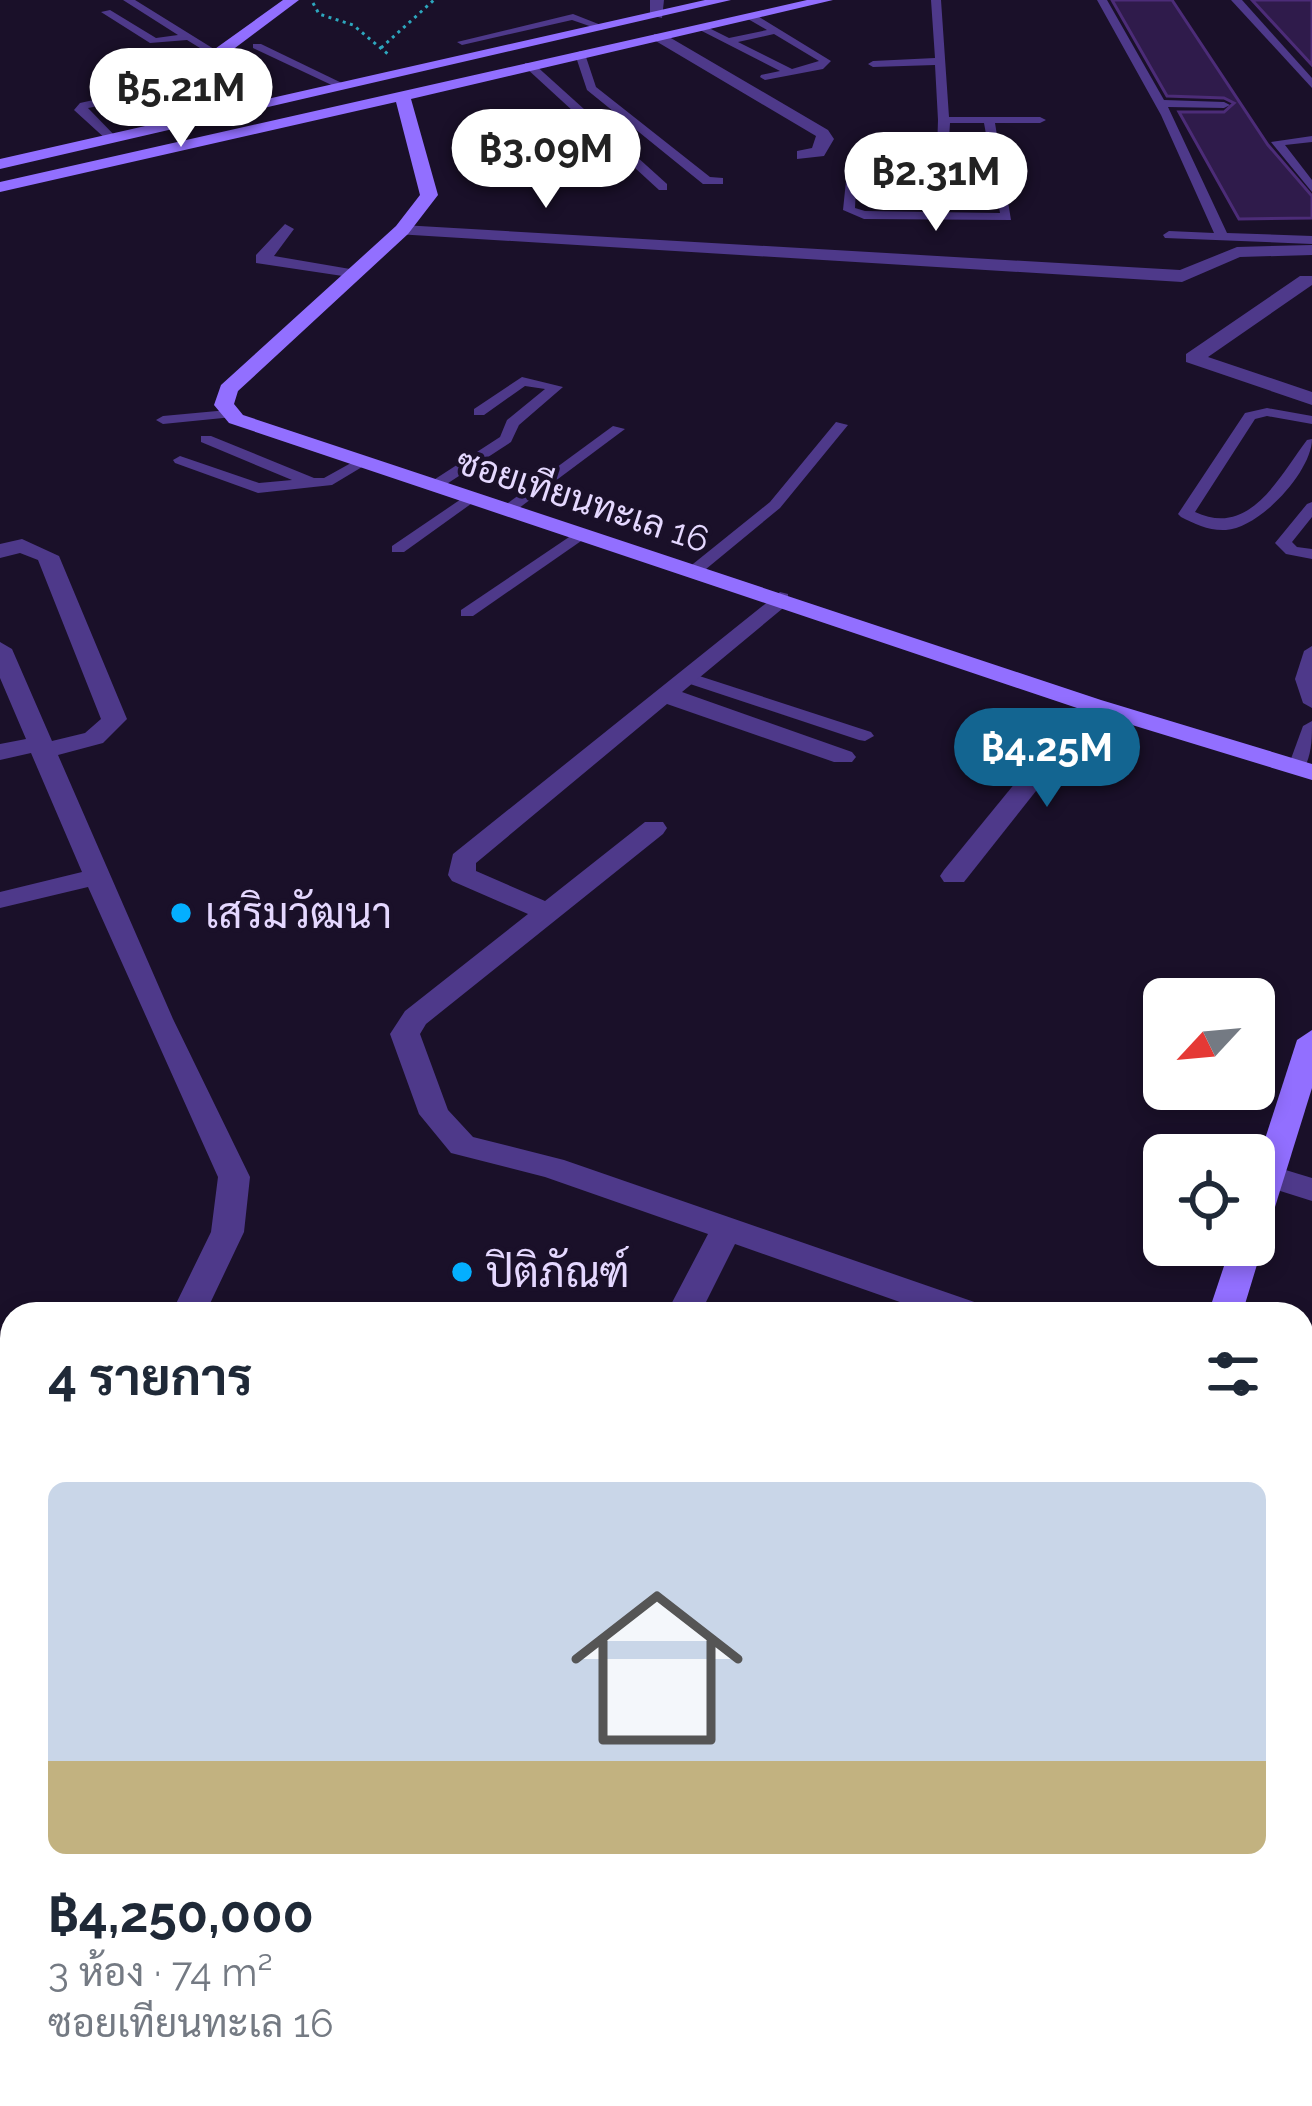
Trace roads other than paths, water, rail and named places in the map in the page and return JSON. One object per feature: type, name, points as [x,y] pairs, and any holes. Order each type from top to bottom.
[{"type":"street","points":[[206,117],[207,69],[213,52],[292,0]]},
{"type":"street","points":[[0,163],[601,27],[657,8],[721,0]]},
{"type":"street","points":[[0,187],[826,0]]},
{"type":"street","points":[[659,37],[822,133],[826,140],[818,152],[803,155]]},
{"type":"street","points":[[228,413],[224,405],[228,388],[402,230],[430,188],[402,94]]},
{"type":"street","points":[[145,131],[174,138],[174,145],[164,151]]},
{"type":"street","points":[[285,229],[262,260],[349,274]]},
{"type":"street","points":[[402,230],[1182,276],[1237,252],[1312,250]]},
{"type":"street","points":[[1307,280],[1193,358],[1312,399]]},
{"type":"street","name":"ซอยเทียนทะเล 16","points":[[228,413],[578,536],[1305,770]]},
{"type":"street","points":[[0,551],[22,546],[47,556],[112,707],[111,729],[100,736],[0,752]]},
{"type":"street","points":[[548,913],[462,875],[463,860],[780,599]]},
{"type":"street","points":[[0,649],[97,878],[234,1177],[236,1204],[229,1234],[194,1302]]},
{"type":"street","points":[[665,695],[843,757]]},
{"type":"street","points":[[954,876],[1092,705]]},
{"type":"street","points":[[654,828],[415,1018],[405,1034],[434,1114],[462,1145],[554,1168],[937,1302]]},
{"type":"street","points":[[0,900],[97,878]]},
{"type":"street","points":[[1275,1157],[1312,1040]]},
{"type":"street","points":[[1275,1178],[1312,1190]]},
{"type":"street","points":[[689,1302],[727,1228]]},
{"type":"street","points":[[1230,1302],[1241,1266]]},
{"type":"lane","points":[[128,0],[213,52]]},
{"type":"lane","points":[[936,0],[944,120],[941,215]]},
{"type":"lane","points":[[1102,0],[1160,104],[1221,234]]},
{"type":"lane","points":[[1236,0],[1312,85]]},
{"type":"lane","points":[[106,12],[154,41],[187,37]]},
{"type":"lane","points":[[462,42],[573,17],[601,27]]},
{"type":"lane","points":[[752,17],[826,61],[793,74],[765,77]]},
{"type":"lane","points":[[701,28],[793,74]]},
{"type":"lane","points":[[728,41],[776,31]]},
{"type":"lane","points":[[256,46],[342,86]]},
{"type":"lane","points":[[195,56],[213,52]]},
{"type":"lane","points":[[580,54],[592,88],[707,181],[719,181]]},
{"type":"lane","points":[[112,139],[80,110],[94,102],[161,91],[171,86],[174,77],[138,55]]},
{"type":"lane","points":[[873,64],[942,61]]},
{"type":"lane","points":[[165,68],[180,62]]},
{"type":"lane","points":[[529,65],[663,187]]},
{"type":"lane","points":[[1160,104],[1224,105]]},
{"type":"lane","points":[[944,120],[1040,120]]},
{"type":"lane","points":[[940,187],[853,183],[849,210],[864,215],[1007,218],[989,120]]},
{"type":"lane","points":[[1312,139],[1277,142],[1312,188]]},
{"type":"lane","points":[[1168,235],[1312,239]]},
{"type":"lane","points":[[434,486],[506,439],[512,423],[556,387],[523,381],[479,412]]},
{"type":"lane","points":[[1312,420],[1267,412],[1250,416],[1186,514],[1223,528],[1247,522],[1312,442]]},
{"type":"lane","points":[[164,420],[228,413]]},
{"type":"lane","points":[[694,572],[775,505],[841,425]]},
{"type":"lane","points":[[506,511],[618,429]]},
{"type":"lane","points":[[206,439],[312,483]]},
{"type":"lane","points":[[180,460],[258,488],[327,482],[365,461]]},
{"type":"lane","points":[[398,549],[470,498]]},
{"type":"lane","points":[[1312,507],[1283,543],[1292,551],[1312,554]]},
{"type":"lane","points":[[467,613],[578,536]]},
{"type":"lane","points":[[1312,651],[1304,679],[1312,704]]},
{"type":"lane","points":[[687,677],[865,736]]},
{"type":"lane","points":[[1305,770],[1312,726]]},
{"type":"place","name":"เสริมวัฒนา","points":[[181,913]]},
{"type":"place","name":"ปิติภัณฑ์","points":[[462,1272]]}]
